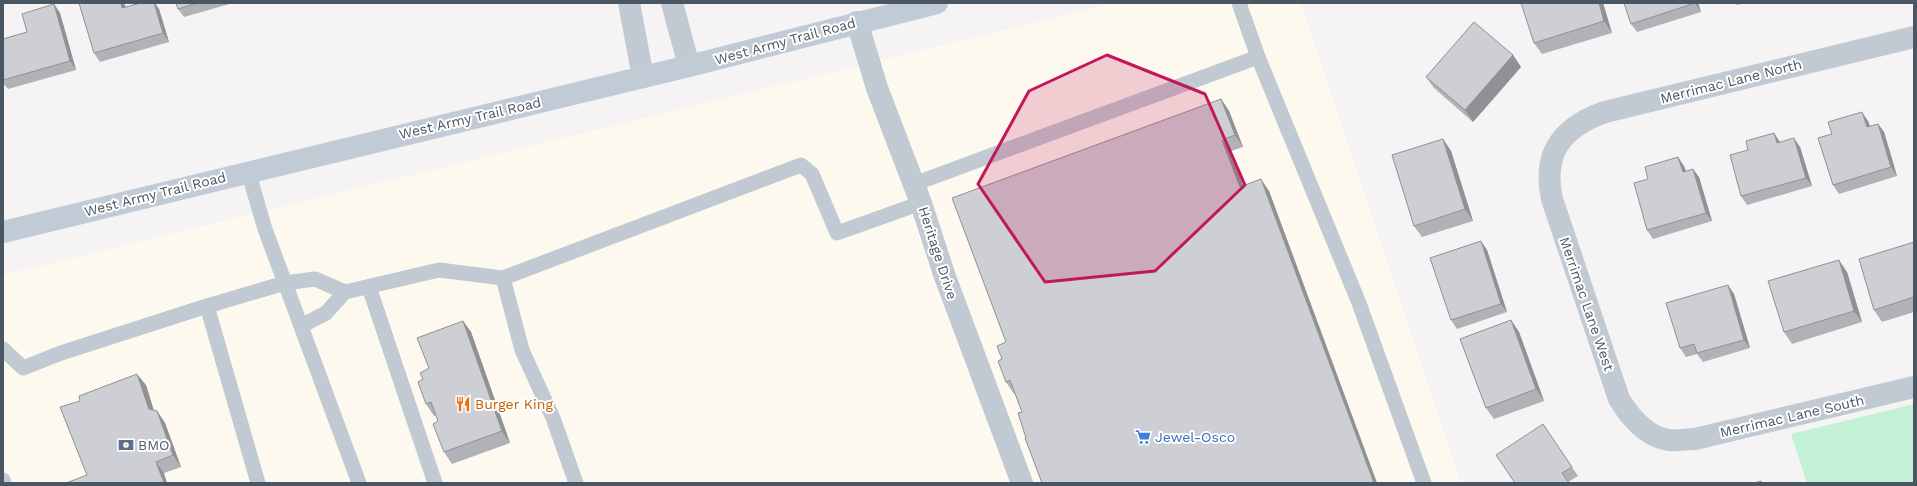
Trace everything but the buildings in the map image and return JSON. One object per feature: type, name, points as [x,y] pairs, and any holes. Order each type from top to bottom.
[{"type":"main road","name":"West Army Trail Road","points":[[3,232],[248,171],[689,66],[857,22],[937,3]]},
{"type":"street","points":[[629,3],[643,77]]},
{"type":"street","points":[[672,3],[689,66]]},
{"type":"street","name":"Heritage Drive","points":[[857,22],[877,88],[918,194],[944,274],[1022,483]]},
{"type":"street","name":"Merrimac Lane North","points":[[1558,144],[1569,131],[1587,118],[1605,112],[1914,37]]},
{"type":"street","name":"Merrimac Lane West","points":[[1558,144],[1550,163],[1548,182],[1552,199],[1619,399],[1630,416],[1643,427],[1657,436],[1670,440]]},
{"type":"street","name":"Merrimac Lane South","points":[[1670,440],[1695,439],[1914,387]]},
{"type":"lane","points":[[1239,3],[1258,57],[1359,303],[1424,483]]},
{"type":"lane","points":[[3,349],[23,368],[61,353],[207,306],[285,283],[315,279],[345,292],[439,270],[503,278],[801,165],[812,174],[837,233],[918,194],[1258,57]]},
{"type":"lane","points":[[248,171],[265,229],[359,483]]},
{"type":"lane","points":[[503,278],[522,350],[553,418],[576,483]]},
{"type":"lane","points":[[369,287],[435,483]]},
{"type":"lane","points":[[301,326],[326,313],[345,292]]},
{"type":"lane","points":[[207,306],[258,483]]},
{"type":"highlighted area","points":[[1107,55],[1205,94],[1245,185],[1155,271],[1045,282],[978,184],[1029,91]]},
{"type":"shaded area","points":[[1115,3],[1301,3],[1461,483],[3,483],[3,275]]},
{"type":"green space","points":[[1914,404],[1914,483],[1807,483],[1791,434]]},
{"type":"place","name":"Burger King","points":[[463,404]]},
{"type":"place","name":"Jewel-Osco","points":[[1143,437]]},
{"type":"place","name":"BMO","points":[[126,445]]}]
